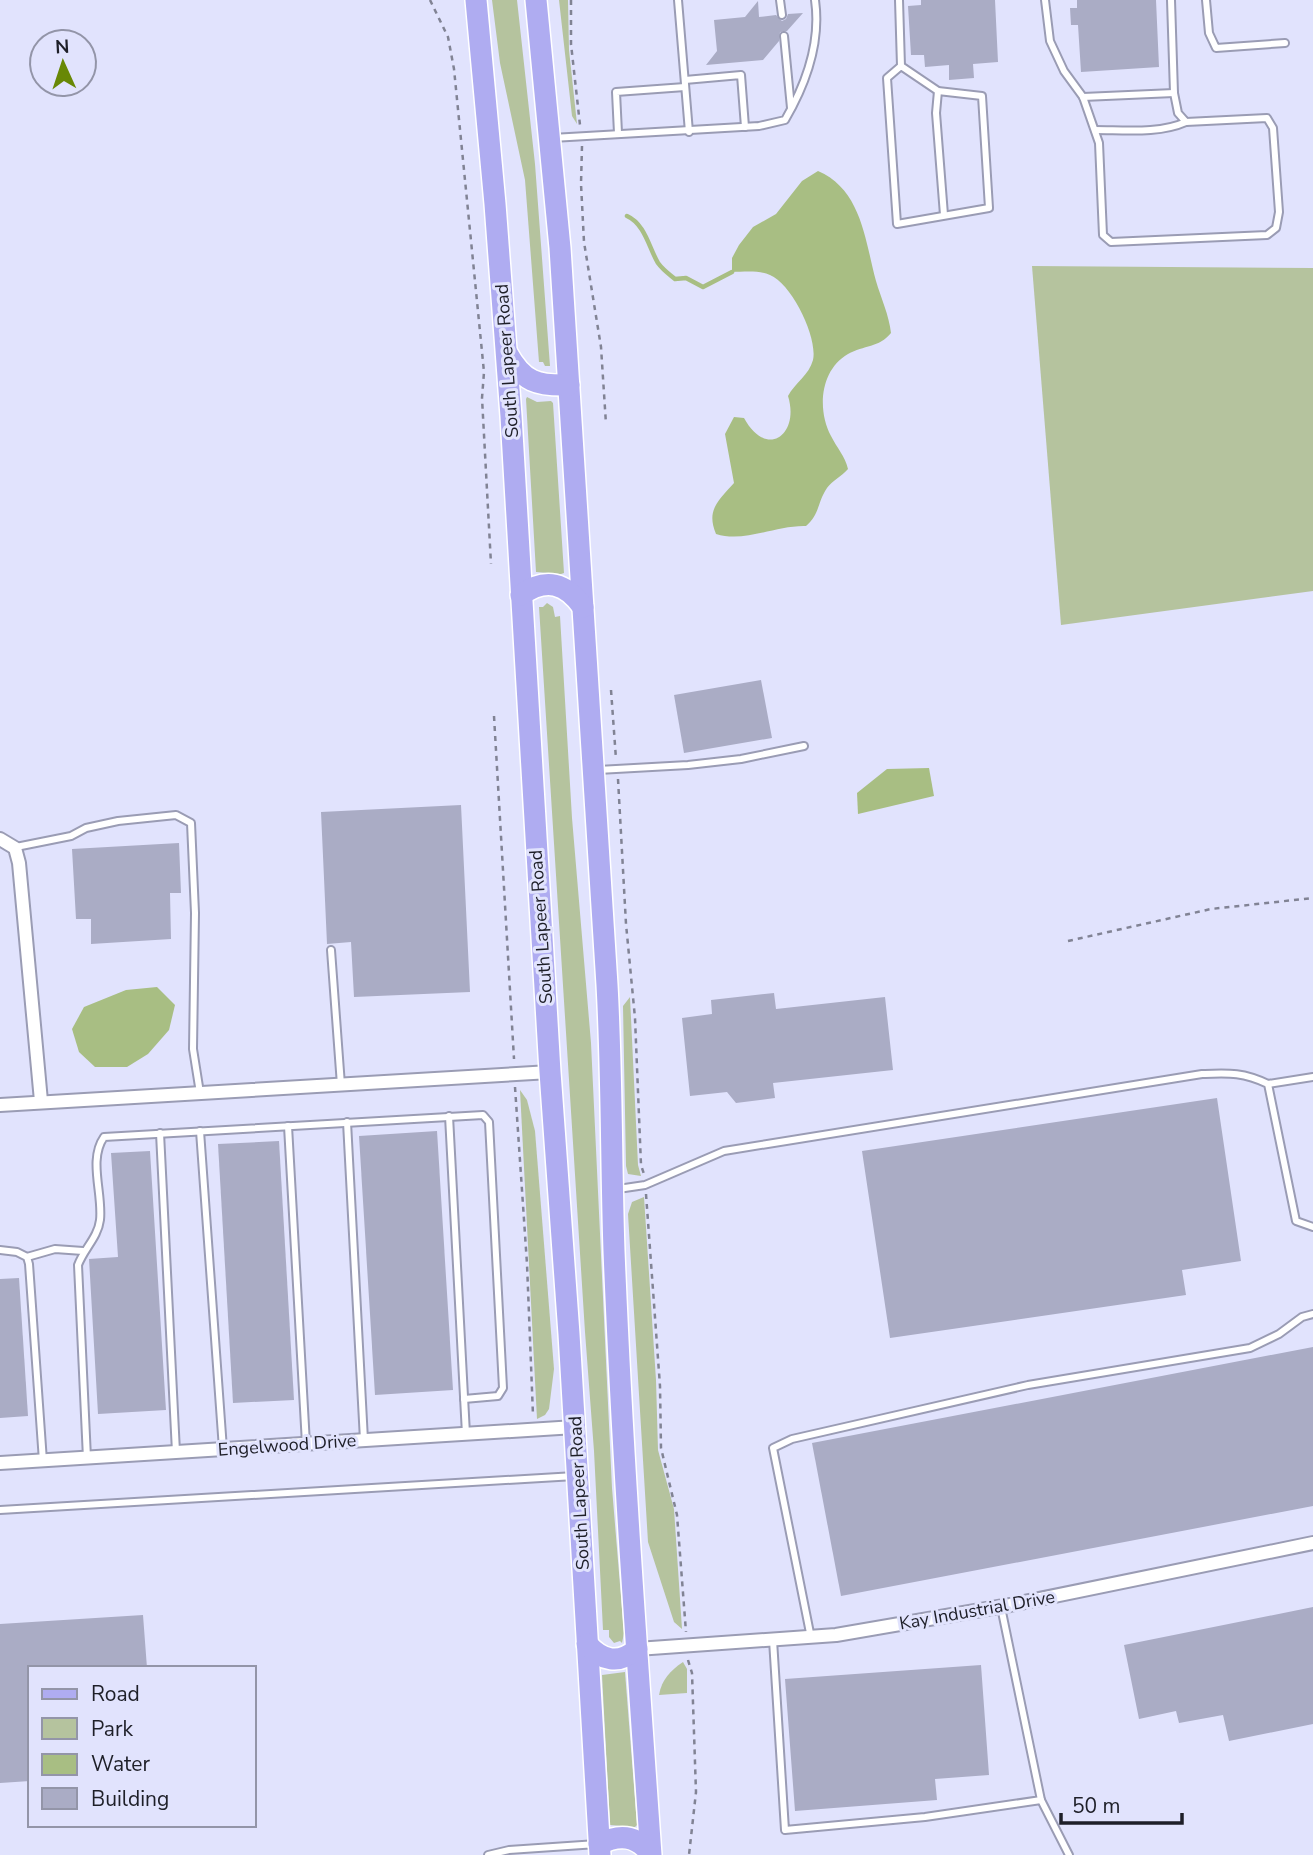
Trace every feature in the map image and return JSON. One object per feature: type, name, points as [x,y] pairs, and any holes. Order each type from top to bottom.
[{"type":"main road","name":"South Lapeer Road","points":[[476,0],[506,351],[550,1072],[575,1427],[599,1849]]},
{"type":"main road","points":[[536,0],[550,138],[583,607],[611,1059],[613,1190],[626,1491],[651,1854]]},
{"type":"main road","points":[[506,351],[528,379],[548,386],[569,385]]},
{"type":"main road","points":[[521,595],[538,586],[558,586],[567,589],[583,607]]},
{"type":"main road","points":[[587,1644],[596,1654],[612,1660],[630,1655],[637,1649]]},
{"type":"main road","points":[[599,1849],[608,1839],[627,1837],[644,1845],[651,1854]]},
{"type":"street","points":[[0,839],[15,848],[19,863],[41,1101]]},
{"type":"street","points":[[0,1105],[550,1072]]},
{"type":"street","name":"Engelwood Drive","points":[[0,1463],[575,1427]]},
{"type":"street","name":"Kay Industrial Drive","points":[[637,1649],[811,1638],[1001,1606],[1313,1543]]},
{"type":"lane","points":[[678,0],[689,132]]},
{"type":"lane","points":[[780,0],[782,15]]},
{"type":"lane","points":[[550,138],[759,127],[785,120],[800,94],[809,67],[817,15],[815,0]]},
{"type":"lane","points":[[899,0],[901,66]]},
{"type":"lane","points":[[1045,0],[1050,41],[1064,71],[1083,97],[1099,144],[1103,235],[1111,242],[1267,235],[1276,228],[1279,212],[1273,128],[1267,118],[1186,122],[1176,127],[1158,129],[1095,130]]},
{"type":"lane","points":[[1171,0],[1174,93],[1178,113],[1186,122]]},
{"type":"lane","points":[[1206,0],[1209,33],[1216,48],[1285,43]]},
{"type":"lane","points":[[784,36],[791,110]]},
{"type":"lane","points":[[901,66],[938,91],[982,96],[989,208],[897,224],[887,78],[901,66]]},
{"type":"lane","points":[[618,133],[616,92],[741,75],[745,127]]},
{"type":"lane","points":[[938,91],[936,113],[944,215]]},
{"type":"lane","points":[[1083,97],[1174,93]]},
{"type":"lane","points":[[593,770],[643,769],[715,762],[804,746]]},
{"type":"lane","points":[[15,848],[71,836],[86,828],[118,821],[176,815],[191,823],[195,913],[194,1049],[200,1095]]},
{"type":"lane","points":[[331,950],[341,1085]]},
{"type":"lane","points":[[613,1190],[645,1185],[724,1151],[1202,1074],[1248,1075],[1268,1084],[1313,1077]]},
{"type":"lane","points":[[1268,1084],[1296,1222],[1313,1227]]},
{"type":"lane","points":[[87,1458],[78,1265],[83,1251],[96,1236],[100,1220],[97,1147],[104,1137],[483,1115],[489,1122],[503,1388],[498,1396],[464,1399]]},
{"type":"lane","points":[[449,1116],[466,1434]]},
{"type":"lane","points":[[348,1122],[364,1440]]},
{"type":"lane","points":[[288,1126],[306,1444]]},
{"type":"lane","points":[[200,1131],[223,1449]]},
{"type":"lane","points":[[160,1133],[176,1452]]},
{"type":"lane","points":[[0,1250],[17,1252],[27,1257],[55,1249],[83,1251]]},
{"type":"lane","points":[[27,1257],[43,1461]]},
{"type":"lane","points":[[811,1638],[773,1448],[792,1439],[1028,1385],[1250,1348],[1279,1334],[1302,1317],[1313,1314]]},
{"type":"lane","points":[[0,1510],[578,1476]]},
{"type":"lane","points":[[1001,1606],[1041,1800],[1069,1855]]},
{"type":"lane","points":[[773,1640],[785,1830],[925,1817],[1041,1800]]},
{"type":"lane","points":[[488,1855],[509,1850],[599,1849]]},
{"type":"path","points":[[430,0],[448,37],[454,69],[484,372],[482,398],[491,564]]},
{"type":"path","points":[[571,0],[571,44],[582,137],[584,242],[601,347],[606,424]]},
{"type":"path","points":[[611,690],[635,1018],[641,1165],[645,1185],[660,1386],[661,1448],[677,1515],[685,1631]]},
{"type":"path","points":[[494,716],[514,1059]]},
{"type":"path","points":[[1068,941],[1211,909],[1313,898]]},
{"type":"path","points":[[515,1088],[534,1419]]},
{"type":"path","points":[[688,1660],[692,1673],[696,1792],[689,1855]]},
{"type":"green space","points":[[492,0],[517,0],[535,164],[550,366],[539,362],[525,180],[500,63]]},
{"type":"green space","points":[[559,0],[568,0],[569,50],[577,124],[572,116]]},
{"type":"green space","points":[[1032,266],[1313,268],[1313,591],[1061,625]]},
{"type":"green space","points":[[527,397],[537,402],[553,403],[564,573],[561,574],[536,572]]},
{"type":"green space","points":[[547,603],[553,607],[555,617],[560,616],[572,818],[591,1043],[612,1488],[624,1633],[622,1643],[614,1643],[609,1637],[609,1630],[603,1630],[594,1451],[539,607]]},
{"type":"green space","points":[[630,997],[638,1165],[641,1176],[628,1174],[626,1166],[623,1006]]},
{"type":"green space","points":[[520,1090],[527,1100],[535,1131],[554,1369],[549,1409],[537,1419]]},
{"type":"green space","points":[[644,1197],[658,1450],[674,1509],[682,1629],[674,1622],[648,1542],[628,1214],[632,1202]]},
{"type":"green space","points":[[683,1662],[687,1669],[687,1693],[659,1695],[667,1676]]},
{"type":"green space","points":[[625,1672],[637,1825],[635,1827],[610,1825],[602,1675]]},
{"type":"water","points":[[818,171],[833,180],[853,204],[891,333],[876,344],[848,354],[839,361],[827,380],[824,414],[831,436],[848,469],[827,488],[811,522],[806,526],[749,535],[716,534],[712,518],[715,506],[734,483],[725,434],[734,417],[744,418],[762,438],[771,440],[779,437],[789,421],[788,396],[813,360],[807,326],[787,289],[766,273],[732,272],[732,258],[753,227],[776,214],[802,181]]},
{"type":"water","points":[[929,768],[934,796],[858,814],[857,793],[887,769]]},
{"type":"water","points":[[157,987],[175,1005],[169,1030],[148,1054],[127,1067],[95,1067],[79,1052],[72,1029],[84,1007],[126,990]]},
{"type":"building","points":[[921,0],[995,0],[998,62],[973,64],[974,78],[949,80],[949,65],[925,67],[924,55],[911,55],[908,6],[921,5]]},
{"type":"building","points":[[1077,0],[1156,0],[1159,67],[1081,72],[1078,25],[1071,25],[1070,8],[1077,8]]},
{"type":"building","points":[[758,1],[759,17],[776,15],[782,21],[788,14],[803,13],[787,31],[780,32],[779,41],[763,60],[706,65],[717,51],[714,20],[745,17]]},
{"type":"building","points":[[761,680],[772,738],[684,753],[674,695]]},
{"type":"building","points":[[461,805],[470,992],[354,997],[351,942],[327,944],[321,812]]},
{"type":"building","points":[[179,843],[181,893],[170,893],[171,939],[91,944],[91,919],[76,919],[72,849]]},
{"type":"building","points":[[774,993],[776,1009],[885,997],[893,1070],[773,1083],[775,1098],[736,1103],[727,1092],[690,1096],[682,1018],[712,1014],[711,1000]]},
{"type":"building","points":[[1217,1098],[1241,1261],[1182,1270],[1186,1295],[890,1338],[862,1151]]},
{"type":"building","points":[[437,1131],[453,1390],[375,1395],[359,1136]]},
{"type":"building","points":[[279,1141],[294,1400],[233,1403],[218,1144]]},
{"type":"building","points":[[150,1151],[166,1410],[98,1414],[89,1259],[118,1257],[111,1153]]},
{"type":"building","points":[[19,1278],[28,1416],[0,1418],[0,1279]]},
{"type":"building","points":[[1313,1347],[1313,1506],[841,1596],[812,1443]]},
{"type":"building","points":[[1313,1607],[1313,1724],[1229,1741],[1223,1715],[1179,1723],[1176,1711],[1139,1719],[1124,1645]]},
{"type":"building","points":[[143,1615],[147,1666],[28,1666],[28,1781],[0,1783],[0,1624]]},
{"type":"building","points":[[981,1665],[989,1775],[935,1779],[937,1800],[795,1811],[785,1679]]},
{"type":"waterway","points":[[627,216],[642,230],[658,263],[675,279],[686,278],[703,287],[732,272]]}]
